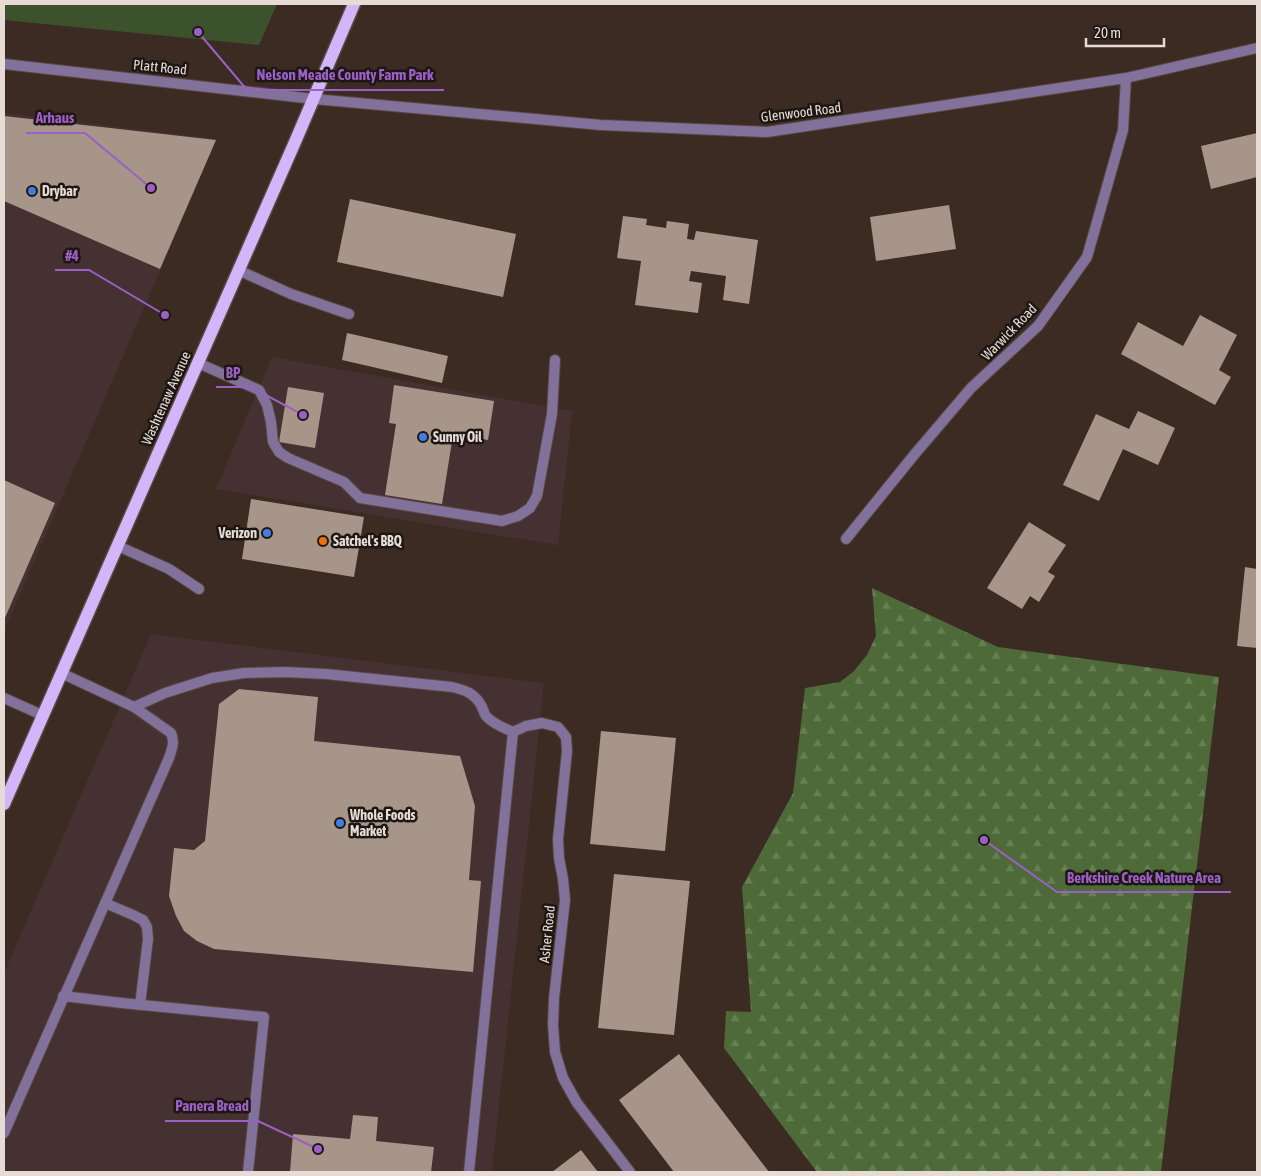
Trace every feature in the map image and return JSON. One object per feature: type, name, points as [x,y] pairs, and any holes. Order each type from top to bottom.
[{"type":"main road","name":"Washtenaw Avenue","points":[[4,804],[7,783],[42,715],[118,546],[354,4]]},
{"type":"street","name":"Glenwood Road","points":[[314,99],[601,125],[767,132],[1126,78],[1257,48]]},
{"type":"street","name":"Platt Road","points":[[4,64],[314,99]]},
{"type":"street","name":"Warwick Road","points":[[846,539],[971,388],[1038,326],[1087,257],[1122,130],[1126,78]]},
{"type":"street","points":[[238,270],[291,294],[349,314]]},
{"type":"street","points":[[198,363],[259,390],[267,405],[273,442],[279,452],[288,458],[344,482],[360,498],[502,522],[518,516],[530,508],[537,496],[552,414],[555,360]]},
{"type":"street","points":[[118,546],[169,569],[199,589]]},
{"type":"street","points":[[4,1133],[172,748],[174,739],[171,733],[134,707],[61,673]]},
{"type":"street","points":[[134,707],[165,693],[212,678],[244,673],[310,673],[462,689],[470,692],[476,698],[486,716],[496,724],[513,732],[469,1172]]},
{"type":"street","points":[[4,698],[42,715]]},
{"type":"street","name":"Asher Road","points":[[513,732],[526,726],[542,723],[558,727],[566,737],[567,751],[558,839],[558,858],[564,878],[565,900],[552,1025],[555,1052],[564,1078],[576,1103],[630,1172]]},
{"type":"street","points":[[105,903],[143,920],[147,928],[148,939],[140,1005]]},
{"type":"street","points":[[63,996],[264,1017],[248,1172]]},
{"type":"shaded area","points":[[4,113],[217,139],[4,631]]},
{"type":"shaded area","points":[[272,357],[572,411],[558,545],[216,489]]},
{"type":"shaded area","points":[[151,634],[544,683],[492,1172],[4,1172],[4,973]]},
{"type":"green space","points":[[4,4],[277,4],[259,45],[4,20]]},
{"type":"green space","points":[[872,588],[998,647],[1219,677],[1161,1172],[817,1172],[724,1048],[726,1011],[751,1012],[742,887],[793,793],[805,688],[840,682],[853,672],[867,655],[876,636]]},
{"type":"building","points":[[4,116],[216,140],[160,269],[4,201]]},
{"type":"building","points":[[1257,133],[1257,177],[1211,189],[1201,146]]},
{"type":"building","points":[[350,199],[516,234],[503,297],[337,262]]},
{"type":"building","points":[[949,205],[956,249],[876,261],[870,217]]},
{"type":"building","points":[[623,216],[647,219],[646,225],[666,228],[667,221],[689,224],[687,239],[694,240],[696,231],[758,240],[749,304],[723,300],[726,276],[691,271],[689,281],[702,283],[698,313],[635,305],[641,261],[617,258]]},
{"type":"building","points":[[1200,315],[1237,335],[1219,370],[1231,377],[1215,405],[1121,354],[1138,322],[1183,346]]},
{"type":"building","points":[[347,333],[448,356],[442,383],[342,360]]},
{"type":"building","points":[[394,385],[494,401],[488,440],[453,435],[442,504],[385,495],[396,424],[389,423]]},
{"type":"building","points":[[288,387],[324,393],[315,448],[279,442]]},
{"type":"building","points":[[1138,411],[1175,428],[1158,465],[1123,449],[1099,501],[1063,485],[1096,414],[1129,429]]},
{"type":"building","points":[[4,480],[55,503],[4,620]]},
{"type":"building","points":[[251,499],[364,517],[354,577],[242,559]]},
{"type":"building","points":[[1029,522],[1066,545],[1048,572],[1055,576],[1039,602],[1030,596],[1022,609],[987,588]]},
{"type":"building","points":[[1245,567],[1257,569],[1257,648],[1237,646]]},
{"type":"building","name":"Whole Foods Market","points":[[239,689],[318,697],[314,741],[460,756],[475,806],[469,880],[481,881],[473,972],[214,949],[197,941],[184,931],[169,896],[174,848],[194,850],[205,841],[219,704]]},
{"type":"building","points":[[601,731],[676,738],[665,851],[590,844]]},
{"type":"building","points":[[614,874],[690,881],[674,1035],[598,1028]]},
{"type":"building","points":[[679,1054],[769,1172],[674,1172],[619,1100]]},
{"type":"building","points":[[353,1115],[378,1117],[376,1141],[434,1147],[431,1172],[290,1172],[293,1134],[350,1139]]},
{"type":"building","points":[[581,1150],[598,1172],[552,1172]]},
{"type":"place","name":"Nelson Meade County Farm Park","points":[[198,32]]},
{"type":"place","name":"Arhaus","points":[[151,188]]},
{"type":"place","name":"Drybar","points":[[32,191]]},
{"type":"place","name":"#4","points":[[165,315]]},
{"type":"place","name":"BP","points":[[303,415]]},
{"type":"place","name":"Sunny Oil","points":[[423,437]]},
{"type":"place","name":"Verizon","points":[[267,533]]},
{"type":"place","name":"Satchel's BBQ","points":[[323,541]]},
{"type":"place","name":"Whole Foods Market","points":[[340,823]]},
{"type":"place","name":"Berkshire Creek Nature Area","points":[[984,840]]},
{"type":"place","name":"Panera Bread","points":[[318,1149]]}]
